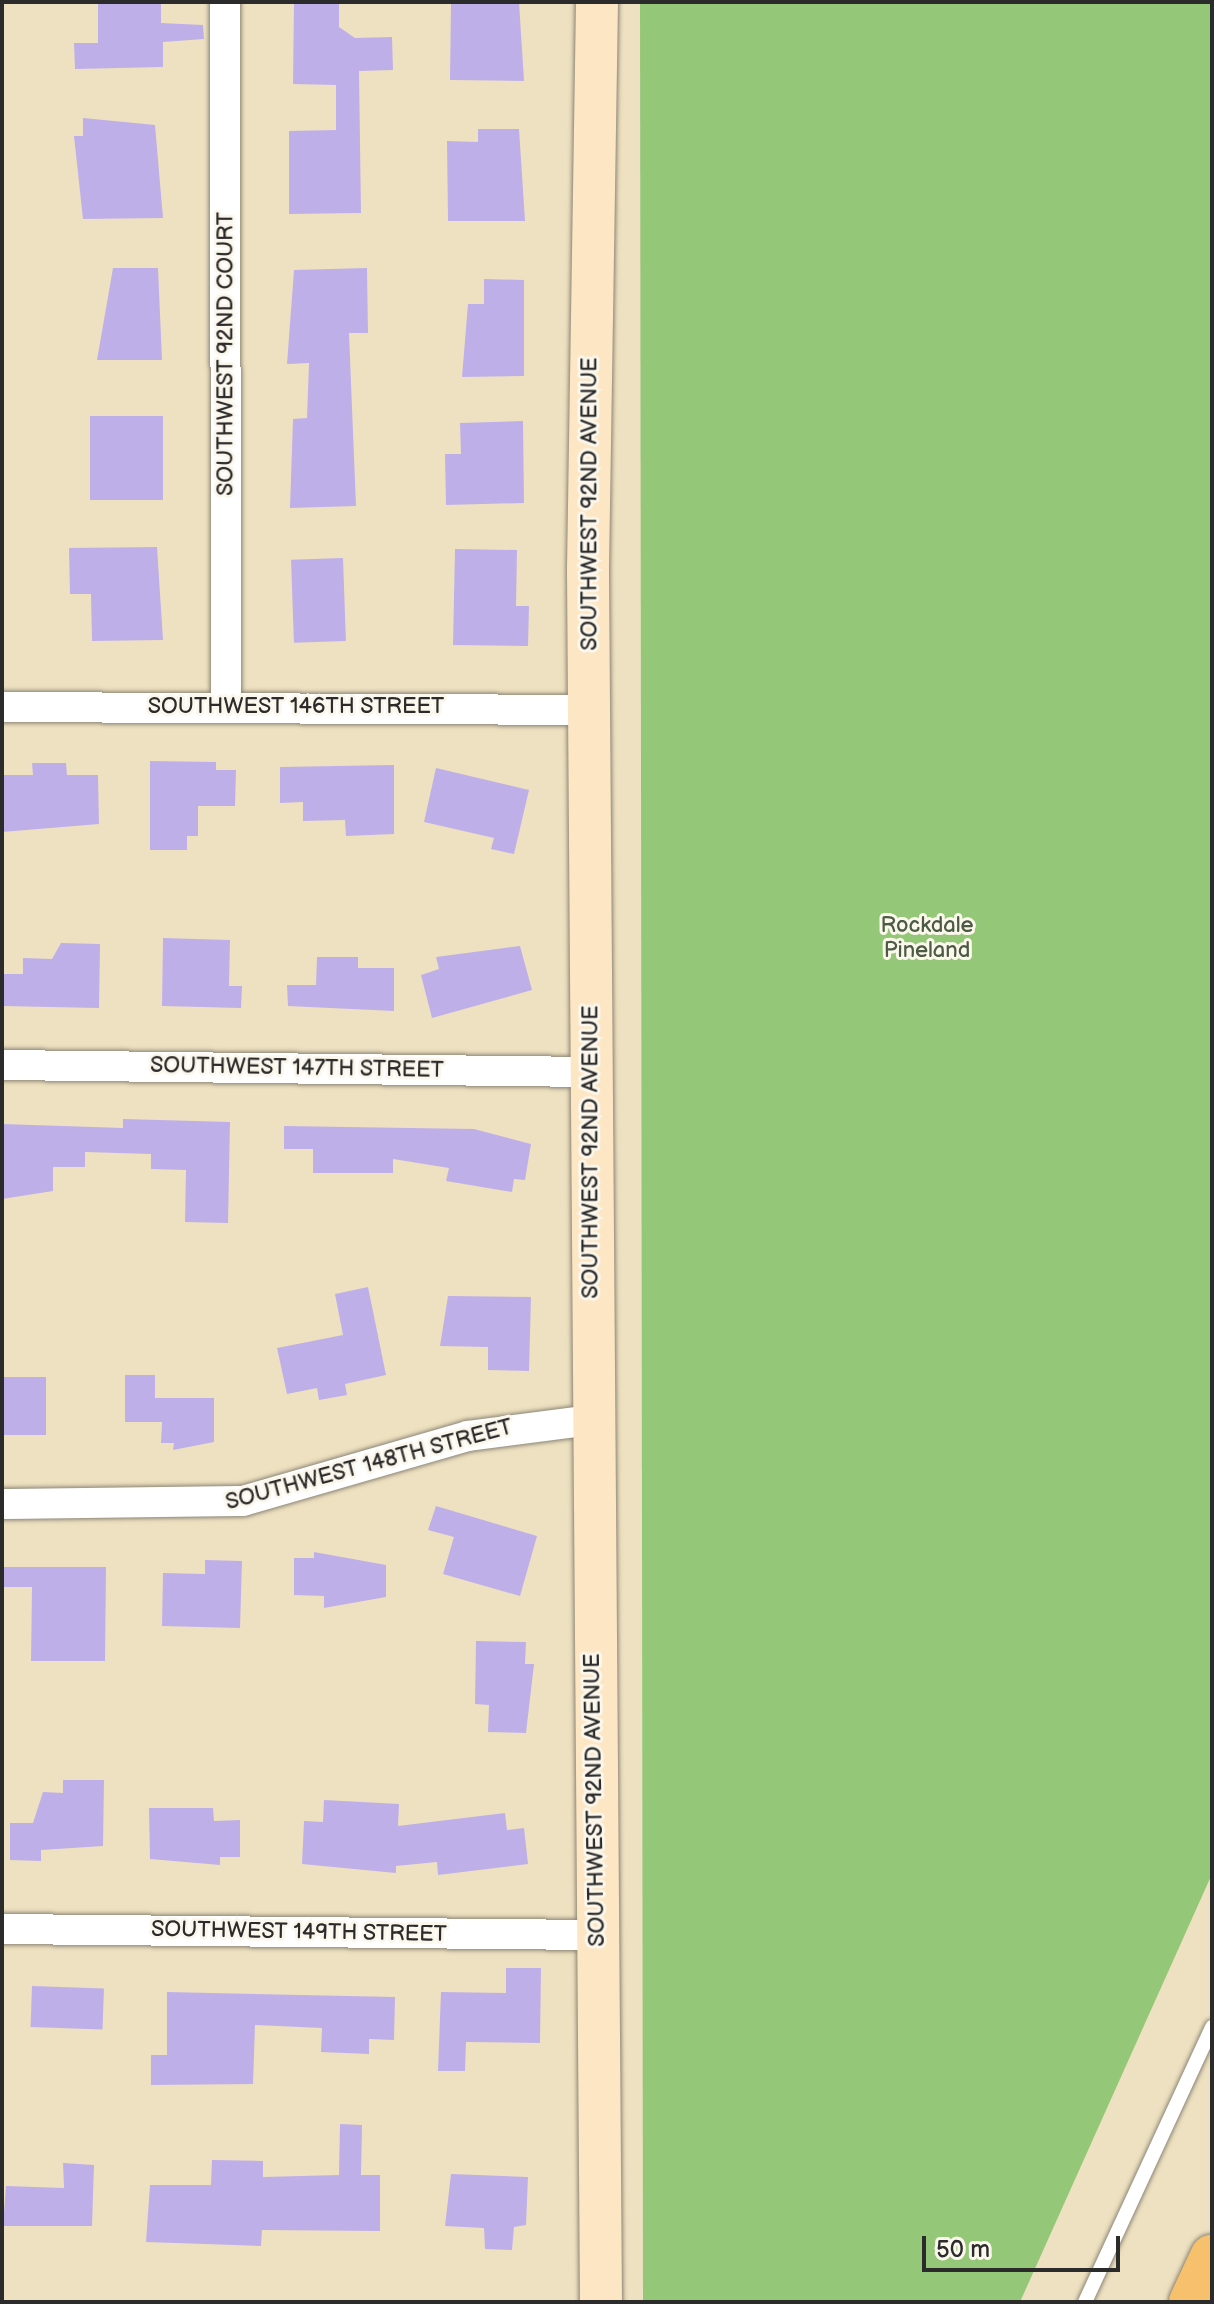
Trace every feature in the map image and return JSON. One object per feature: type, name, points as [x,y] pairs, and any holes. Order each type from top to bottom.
[{"type":"highway","points":[[1191,2302],[1212,2257]]},
{"type":"street","name":"SOUTHWEST 92ND COURT","points":[[225,2],[226,705]]},
{"type":"street","name":"SOUTHWEST 92ND AVENUE","points":[[597,2],[590,710],[591,1420],[601,2302]]},
{"type":"street","name":"SOUTHWEST 146TH STREET","points":[[2,707],[226,705],[590,710]]},
{"type":"street","name":"SOUTHWEST 147TH STREET","points":[[2,1065],[591,1072]]},
{"type":"street","name":"SOUTHWEST 148TH STREET","points":[[2,1504],[243,1501],[468,1436],[591,1420]]},
{"type":"street","name":"SOUTHWEST 149TH STREET","points":[[2,1929],[596,1935]]},
{"type":"lane","points":[[1085,2302],[1212,2027]]},
{"type":"green space","name":"Rockdale Pineland","points":[[640,2],[1212,2],[1212,1874],[1020,2302],[643,2302]]},
{"type":"building","points":[[98,2],[161,2],[161,23],[203,25],[204,39],[163,42],[163,67],[75,69],[74,43],[98,43]]},
{"type":"building","points":[[294,2],[339,2],[339,27],[355,38],[392,37],[393,70],[359,71],[361,213],[289,214],[289,131],[336,130],[336,85],[293,84]]},
{"type":"building","points":[[519,2],[524,81],[450,80],[451,4]]},
{"type":"building","points":[[83,118],[155,125],[163,218],[83,219],[74,136],[83,136]]},
{"type":"building","points":[[478,129],[519,129],[525,221],[448,221],[447,141],[478,142]]},
{"type":"building","points":[[113,268],[158,268],[162,360],[97,360]]},
{"type":"building","points":[[367,268],[368,333],[349,333],[356,506],[290,508],[293,419],[307,418],[309,363],[287,364],[294,270]]},
{"type":"building","points":[[484,279],[524,280],[524,376],[462,377],[468,304],[484,304]]},
{"type":"building","points":[[90,416],[163,416],[163,500],[90,500]]},
{"type":"building","points":[[523,421],[524,503],[446,505],[445,454],[461,454],[460,423]]},
{"type":"building","points":[[157,547],[163,640],[92,641],[91,594],[70,594],[69,548]]},
{"type":"building","points":[[455,549],[517,550],[516,606],[529,606],[528,646],[453,645]]},
{"type":"building","points":[[343,558],[346,641],[294,643],[291,560]]},
{"type":"building","points":[[150,761],[216,762],[216,770],[236,770],[235,806],[198,806],[198,836],[187,836],[187,850],[150,850]]},
{"type":"building","points":[[32,763],[66,763],[67,775],[98,775],[99,824],[2,832],[2,775],[33,775]]},
{"type":"building","points":[[394,765],[394,834],[346,836],[345,820],[303,821],[303,802],[280,803],[280,767]]},
{"type":"building","points":[[436,768],[529,790],[514,854],[491,849],[494,838],[424,822]]},
{"type":"building","points":[[163,938],[230,940],[229,986],[242,986],[241,1008],[162,1006]]},
{"type":"building","points":[[61,943],[100,944],[99,1008],[2,1006],[2,974],[23,974],[23,958],[52,959]]},
{"type":"building","points":[[520,946],[532,990],[432,1018],[421,975],[439,969],[436,957]]},
{"type":"building","points":[[317,957],[358,957],[358,968],[394,968],[394,1011],[288,1006],[287,985],[316,985]]},
{"type":"building","points":[[123,1119],[230,1122],[228,1223],[185,1222],[186,1170],[151,1169],[151,1154],[85,1152],[85,1167],[53,1167],[53,1191],[2,1199],[2,1124],[123,1128]]},
{"type":"building","points":[[284,1126],[474,1129],[531,1144],[525,1180],[514,1179],[512,1192],[446,1181],[449,1168],[393,1159],[393,1173],[313,1173],[313,1149],[284,1149]]},
{"type":"building","points":[[368,1287],[386,1375],[345,1384],[347,1395],[319,1400],[317,1388],[287,1394],[277,1348],[343,1335],[335,1294]]},
{"type":"building","points":[[448,1296],[531,1297],[529,1371],[488,1370],[488,1347],[440,1346]]},
{"type":"building","points":[[125,1375],[155,1375],[155,1398],[214,1398],[214,1442],[173,1450],[174,1443],[161,1443],[162,1422],[125,1422]]},
{"type":"building","points":[[2,1377],[46,1377],[46,1435],[2,1435]]},
{"type":"building","points":[[436,1506],[537,1536],[520,1596],[443,1574],[454,1537],[428,1530]]},
{"type":"building","points":[[314,1552],[386,1565],[386,1597],[324,1608],[324,1596],[294,1595],[294,1558],[314,1558]]},
{"type":"building","points":[[205,1560],[242,1561],[240,1628],[162,1626],[163,1573],[205,1574]]},
{"type":"building","points":[[3,1567],[106,1567],[105,1661],[31,1661],[32,1587],[4,1587]]},
{"type":"building","points":[[476,1641],[526,1642],[525,1664],[534,1664],[526,1733],[488,1732],[489,1705],[475,1704]]},
{"type":"building","points":[[63,1780],[104,1780],[103,1846],[41,1850],[41,1861],[10,1860],[10,1823],[33,1823],[43,1792],[63,1793]]},
{"type":"building","points":[[324,1800],[399,1804],[398,1826],[505,1813],[507,1830],[524,1828],[528,1864],[438,1875],[437,1862],[396,1866],[396,1873],[302,1864],[304,1821],[323,1822]]},
{"type":"building","points":[[149,1808],[213,1808],[214,1821],[240,1820],[240,1857],[220,1857],[220,1865],[150,1859]]},
{"type":"building","points":[[506,1968],[541,1968],[540,2043],[466,2042],[465,2071],[438,2071],[441,1992],[506,1993]]},
{"type":"building","points":[[32,1986],[104,1989],[103,2029],[31,2027]]},
{"type":"building","points":[[167,1992],[395,1997],[394,2040],[369,2039],[369,2054],[321,2052],[322,2028],[255,2025],[253,2084],[151,2085],[151,2055],[167,2055]]},
{"type":"building","points":[[340,2124],[362,2125],[361,2175],[380,2175],[380,2231],[262,2230],[261,2246],[146,2242],[150,2185],[211,2185],[212,2160],[263,2161],[263,2177],[339,2175]]},
{"type":"building","points":[[63,2163],[94,2165],[92,2226],[3,2226],[6,2186],[64,2188]]},
{"type":"building","points":[[451,2174],[528,2177],[526,2225],[514,2227],[512,2250],[485,2249],[484,2228],[445,2226]]}]
